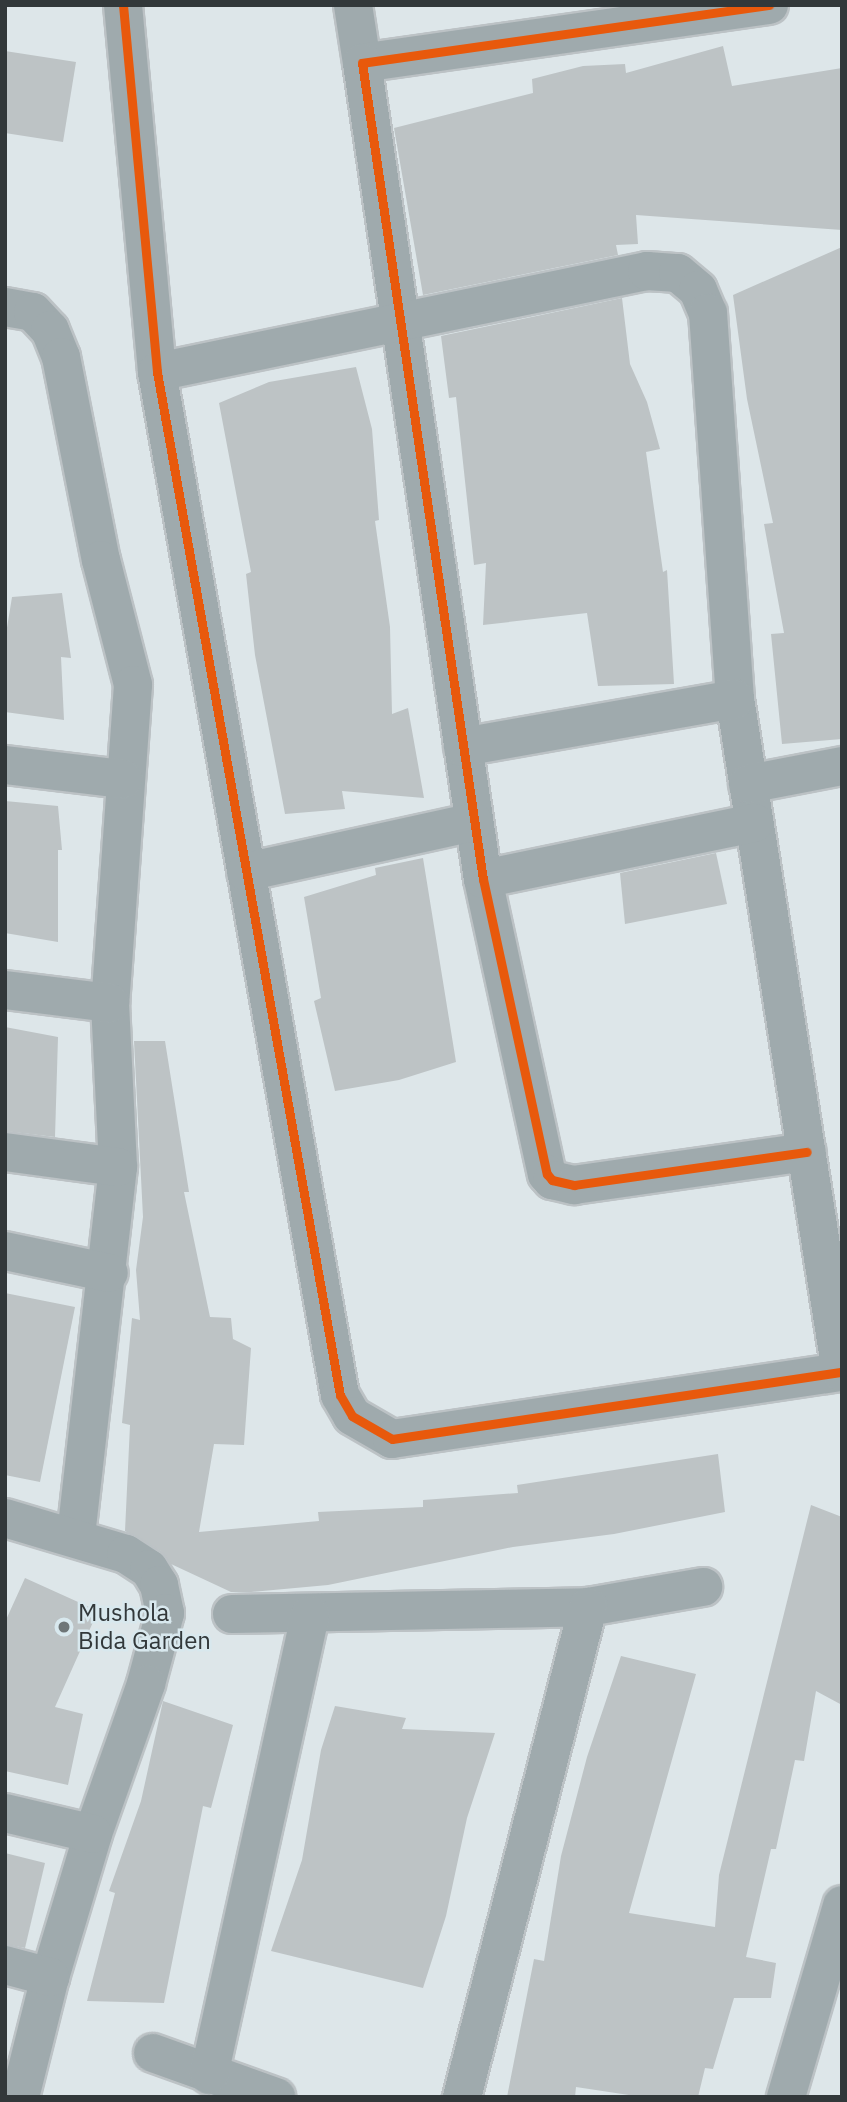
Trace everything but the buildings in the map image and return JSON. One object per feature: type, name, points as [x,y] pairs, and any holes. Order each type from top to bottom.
[{"type":"street","points":[[123,5],[158,372],[340,1395],[352,1416],[392,1439],[841,1372],[735,699],[708,313],[698,290],[678,273],[647,271],[401,325],[158,372]]},
{"type":"street","points":[[353,5],[483,879],[552,1180],[574,1185],[807,1152]]},
{"type":"street","points":[[362,63],[631,15],[769,5]]},
{"type":"street","points":[[5,307],[33,312],[50,330],[68,382],[101,560],[132,685],[123,779],[110,1003],[118,1167],[109,1273],[76,1537]]},
{"type":"street","points":[[463,747],[735,699]]},
{"type":"street","points":[[5,765],[123,779]]},
{"type":"street","points":[[748,784],[842,766]]},
{"type":"street","points":[[246,872],[474,822]]},
{"type":"street","points":[[483,879],[754,823]]},
{"type":"street","points":[[5,990],[110,1003]]},
{"type":"street","points":[[5,1152],[118,1167]]},
{"type":"street","points":[[5,1251],[109,1273]]},
{"type":"street","points":[[5,1518],[126,1554],[149,1569],[159,1585],[164,1613],[146,1685],[93,1834],[50,1977],[20,2097]]},
{"type":"street","points":[[232,1614],[310,1615],[588,1607],[703,1587]]},
{"type":"street","points":[[462,2097],[588,1607]]},
{"type":"street","points":[[209,2075],[310,1615]]},
{"type":"street","points":[[5,1813],[93,1834]]},
{"type":"street","points":[[786,2097],[842,1905]]},
{"type":"street","points":[[5,1965],[50,1977]]},
{"type":"street","points":[[153,2053],[276,2097]]},
{"type":"cycle path","points":[[123,5],[157,372],[340,1395],[352,1416],[392,1439],[842,1372]]},
{"type":"cycle path","points":[[769,5],[362,63],[483,879],[547,1174],[552,1180],[574,1185],[807,1152]]},
{"type":"place","name":"Mushola Bida Garden","points":[[64,1627]]}]
